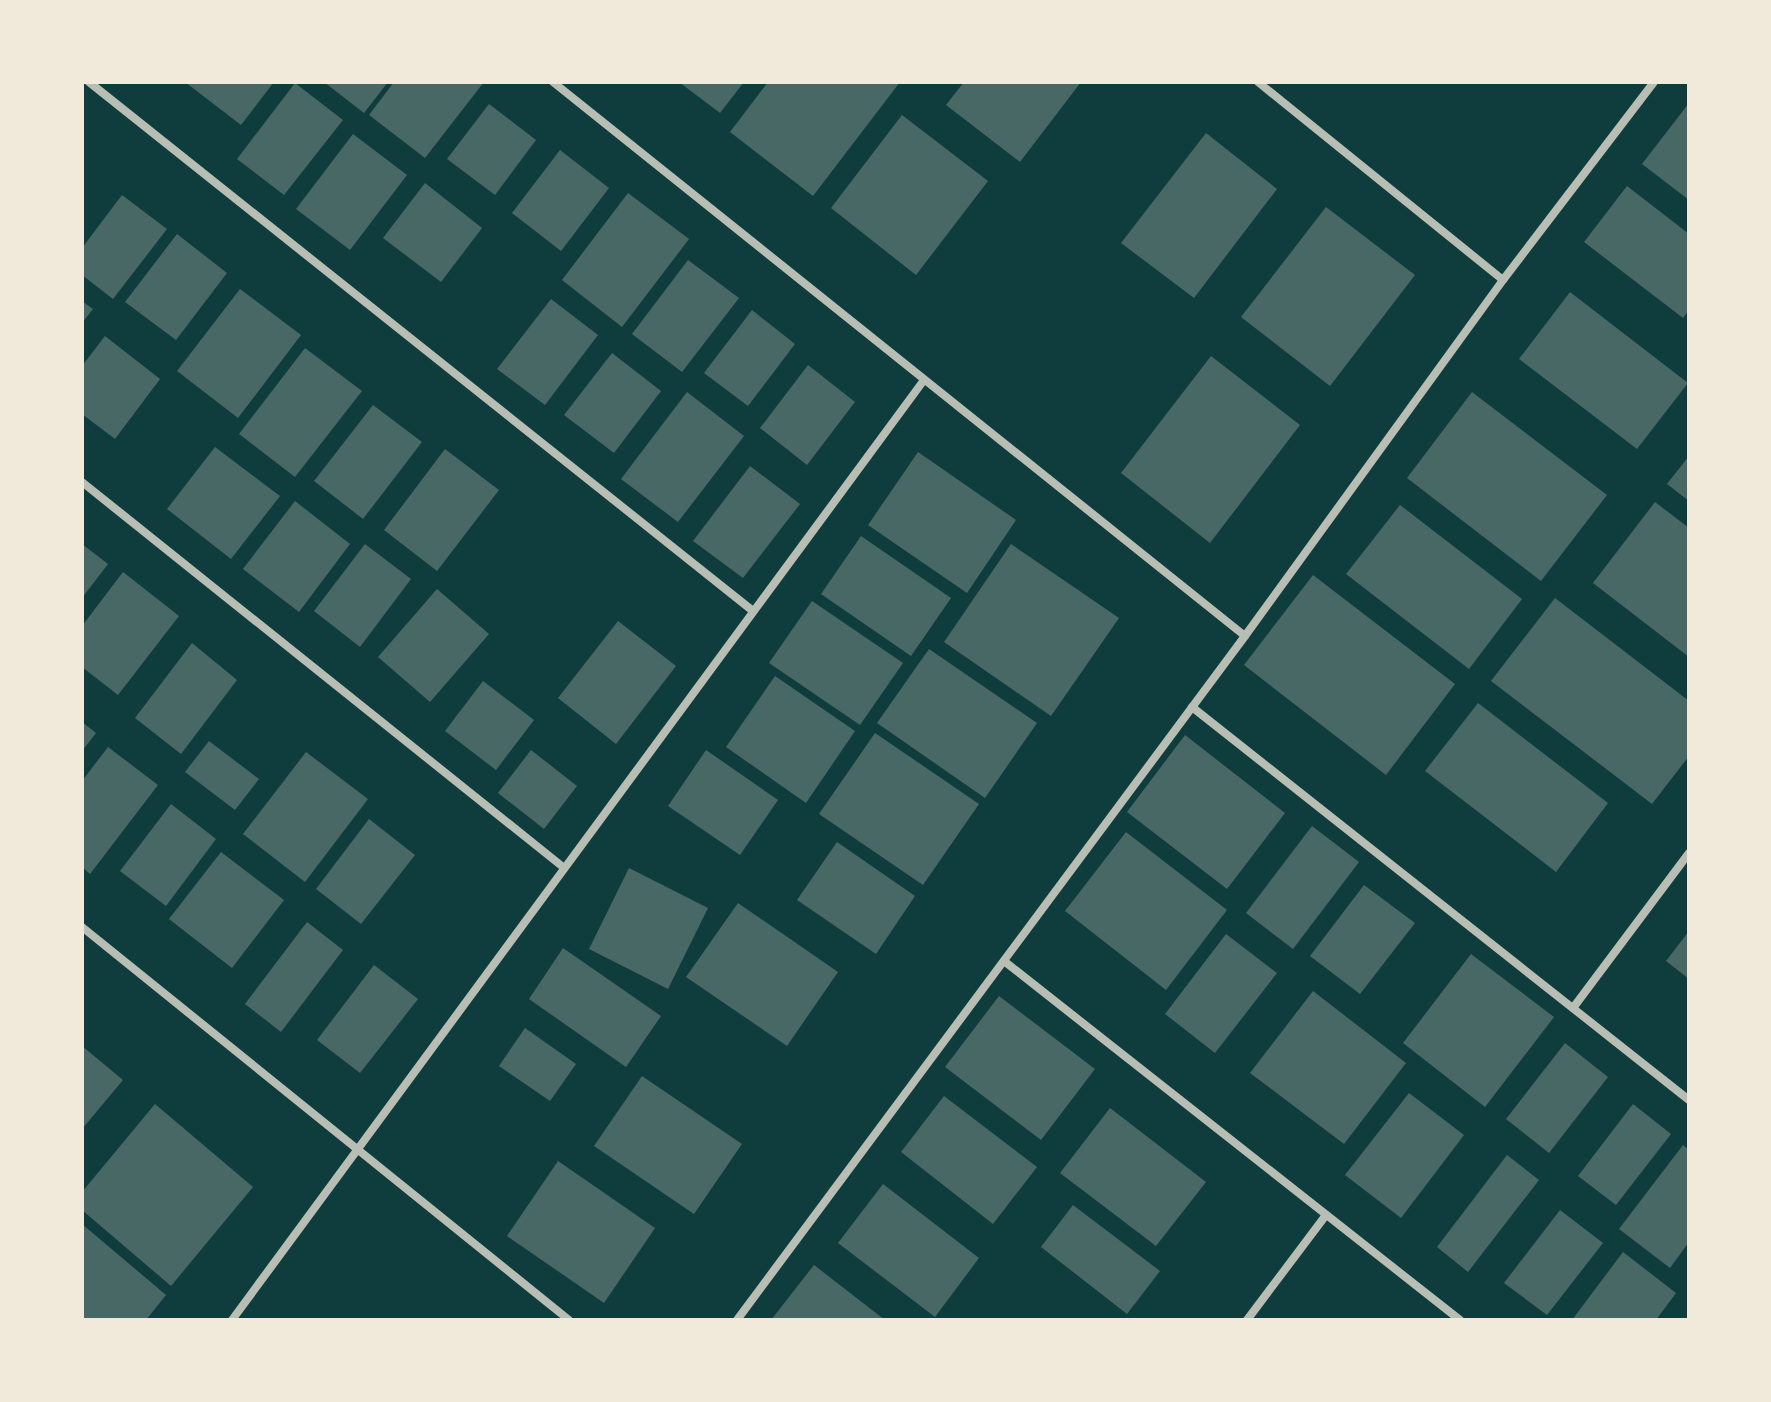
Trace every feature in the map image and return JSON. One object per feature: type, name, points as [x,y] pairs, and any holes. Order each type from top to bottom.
[{"type":"street","points":[[89,82],[753,611]]},
{"type":"street","points":[[553,82],[1245,636]]},
{"type":"street","points":[[1258,82],[1503,280]]},
{"type":"street","points":[[737,1320],[1245,636],[1503,280],[1654,82]]},
{"type":"street","points":[[232,1320],[924,380]]},
{"type":"street","points":[[82,482],[563,867]]},
{"type":"street","points":[[1192,707],[1689,1100]]},
{"type":"street","points":[[1573,1008],[1689,853]]},
{"type":"street","points":[[82,927],[569,1320]]},
{"type":"street","points":[[1004,961],[1460,1320]]},
{"type":"street","points":[[1247,1320],[1326,1215]]},
{"type":"building","points":[[185,82],[274,82],[241,125]]},
{"type":"building","points":[[324,82],[388,82],[364,113]]},
{"type":"building","points":[[394,82],[484,82],[425,158],[369,115]]},
{"type":"building","points":[[679,82],[744,82],[720,113]]},
{"type":"building","points":[[768,82],[900,82],[813,196],[730,132]]},
{"type":"building","points":[[964,82],[1081,82],[1020,162],[946,105]]},
{"type":"building","points":[[295,83],[343,120],[284,195],[237,159]]},
{"type":"building","points":[[1689,103],[1689,200],[1642,164]]},
{"type":"building","points":[[489,104],[536,140],[495,195],[447,159]]},
{"type":"building","points":[[902,115],[988,181],[916,275],[831,208]]},
{"type":"building","points":[[1206,133],[1277,189],[1194,298],[1121,243]]},
{"type":"building","points":[[353,134],[407,175],[350,250],[296,209]]},
{"type":"building","points":[[560,150],[609,188],[561,251],[512,213]]},
{"type":"building","points":[[425,183],[482,228],[441,282],[383,238]]},
{"type":"building","points":[[1627,186],[1689,234],[1689,310],[1683,318],[1584,242]]},
{"type":"building","points":[[628,193],[689,239],[622,327],[562,280]]},
{"type":"building","points":[[122,195],[167,229],[113,299],[82,275],[82,248]]},
{"type":"building","points":[[1326,207],[1415,275],[1330,386],[1241,317]]},
{"type":"building","points":[[177,234],[227,273],[176,340],[125,302]]},
{"type":"building","points":[[688,260],[739,298],[682,372],[632,334]]},
{"type":"building","points":[[240,289],[301,335],[238,418],[177,371]]},
{"type":"building","points":[[1570,292],[1688,383],[1637,449],[1519,359]]},
{"type":"building","points":[[551,299],[598,335],[545,405],[497,369]]},
{"type":"building","points":[[82,301],[93,309],[82,323]]},
{"type":"building","points":[[752,310],[795,344],[748,406],[704,373]]},
{"type":"building","points":[[105,336],[160,379],[115,439],[82,414],[82,366]]},
{"type":"building","points":[[305,348],[362,391],[295,477],[239,434]]},
{"type":"building","points":[[612,353],[661,391],[614,453],[564,415]]},
{"type":"building","points":[[1211,356],[1300,425],[1210,543],[1121,473]]},
{"type":"building","points":[[808,365],[855,402],[807,465],[760,428]]},
{"type":"building","points":[[687,392],[744,436],[678,522],[621,479]]},
{"type":"building","points":[[1472,392],[1607,495],[1541,581],[1407,478]]},
{"type":"building","points":[[373,405],[422,442],[363,519],[314,481]]},
{"type":"building","points":[[215,447],[280,496],[231,559],[167,509]]},
{"type":"building","points":[[445,449],[499,490],[437,571],[384,530]]},
{"type":"building","points":[[918,452],[1016,520],[967,593],[868,525]]},
{"type":"building","points":[[1689,456],[1689,501],[1667,484]]},
{"type":"building","points":[[750,466],[800,504],[743,578],[693,541]]},
{"type":"building","points":[[295,501],[350,544],[299,612],[243,569]]},
{"type":"building","points":[[1655,502],[1689,528],[1689,657],[1593,583]]},
{"type":"building","points":[[1400,505],[1522,599],[1469,669],[1346,574]]},
{"type":"building","points":[[861,536],[951,598],[911,656],[821,594]]},
{"type":"building","points":[[82,544],[108,564],[82,598]]},
{"type":"building","points":[[365,544],[411,579],[360,647],[314,611]]},
{"type":"building","points":[[1011,544],[1119,618],[1051,716],[944,642]]},
{"type":"building","points":[[123,572],[179,616],[118,695],[82,667],[82,626]]},
{"type":"building","points":[[1313,575],[1455,684],[1386,775],[1244,665]]},
{"type":"building","points":[[437,589],[489,634],[430,702],[378,657]]},
{"type":"building","points":[[1555,598],[1689,701],[1689,756],[1652,804],[1491,681]]},
{"type":"building","points":[[812,601],[903,663],[860,725],[769,663]]},
{"type":"building","points":[[618,621],[676,666],[616,744],[558,698]]},
{"type":"building","points":[[192,643],[237,680],[181,754],[135,718]]},
{"type":"building","points":[[929,649],[1037,723],[985,798],[877,723]]},
{"type":"building","points":[[775,676],[855,731],[806,803],[726,747]]},
{"type":"building","points":[[483,681],[534,720],[496,770],[445,731]]},
{"type":"building","points":[[1478,703],[1608,803],[1556,872],[1425,771]]},
{"type":"building","points":[[82,722],[96,733],[82,751]]},
{"type":"building","points":[[875,733],[979,804],[923,885],[819,814]]},
{"type":"building","points":[[1185,735],[1285,813],[1227,889],[1127,812]]},
{"type":"building","points":[[209,741],[259,779],[235,810],[185,772]]},
{"type":"building","points":[[108,747],[158,785],[90,874],[82,867],[82,781]]},
{"type":"building","points":[[531,750],[577,786],[544,829],[498,793]]},
{"type":"building","points":[[706,750],[778,800],[740,855],[668,806]]},
{"type":"building","points":[[306,752],[368,799],[305,882],[243,834]]},
{"type":"building","points":[[171,804],[216,839],[166,906],[120,871]]},
{"type":"building","points":[[369,819],[415,855],[361,924],[316,889]]},
{"type":"building","points":[[1312,826],[1359,862],[1293,949],[1246,913]]},
{"type":"building","points":[[1126,832],[1227,910],[1166,990],[1065,911]]},
{"type":"building","points":[[837,842],[915,896],[876,954],[797,900]]},
{"type":"building","points":[[221,852],[284,900],[232,968],[169,919]]},
{"type":"building","points":[[629,868],[708,908],[668,989],[589,949]]},
{"type":"building","points":[[1364,885],[1415,923],[1360,994],[1310,956]]},
{"type":"building","points":[[738,903],[838,972],[787,1046],[686,977]]},
{"type":"building","points":[[307,922],[343,950],[281,1032],[245,1004]]},
{"type":"building","points":[[1689,931],[1689,979],[1666,961]]},
{"type":"building","points":[[1226,934],[1277,973],[1215,1053],[1165,1014]]},
{"type":"building","points":[[563,948],[661,1016],[626,1067],[529,999]]},
{"type":"building","points":[[1471,954],[1554,1017],[1485,1107],[1403,1043]]},
{"type":"building","points":[[374,965],[418,999],[360,1073],[317,1040]]},
{"type":"building","points":[[1313,991],[1406,1063],[1344,1144],[1250,1073]]},
{"type":"building","points":[[999,996],[1095,1069],[1041,1140],[945,1067]]},
{"type":"building","points":[[525,1028],[576,1064],[550,1101],[499,1066]]},
{"type":"building","points":[[1565,1043],[1608,1077],[1549,1153],[1506,1119]]},
{"type":"building","points":[[82,1046],[123,1080],[82,1129]]},
{"type":"building","points":[[642,1076],[742,1144],[694,1214],[594,1146]]},
{"type":"building","points":[[1409,1093],[1464,1135],[1401,1218],[1345,1175]]},
{"type":"building","points":[[944,1096],[1037,1167],[993,1224],[901,1152]]},
{"type":"building","points":[[155,1104],[253,1187],[171,1286],[82,1210],[82,1192]]},
{"type":"building","points":[[1633,1104],[1671,1134],[1616,1205],[1578,1176]]},
{"type":"building","points":[[1110,1108],[1206,1182],[1156,1246],[1060,1173]]},
{"type":"building","points":[[1683,1145],[1689,1150],[1689,1242],[1670,1268],[1619,1229]]},
{"type":"building","points":[[1507,1155],[1539,1180],[1468,1272],[1437,1247]]},
{"type":"building","points":[[558,1161],[655,1228],[604,1303],[507,1236]]},
{"type":"building","points":[[883,1184],[979,1258],[935,1317],[838,1243]]},
{"type":"building","points":[[1073,1205],[1160,1271],[1127,1314],[1041,1247]]},
{"type":"building","points":[[1560,1210],[1603,1243],[1547,1315],[1504,1283]]},
{"type":"building","points":[[82,1224],[166,1295],[146,1320],[82,1320]]},
{"type":"building","points":[[1623,1252],[1676,1293],[1656,1320],[1572,1320]]},
{"type":"building","points":[[814,1265],[885,1320],[771,1320]]}]
